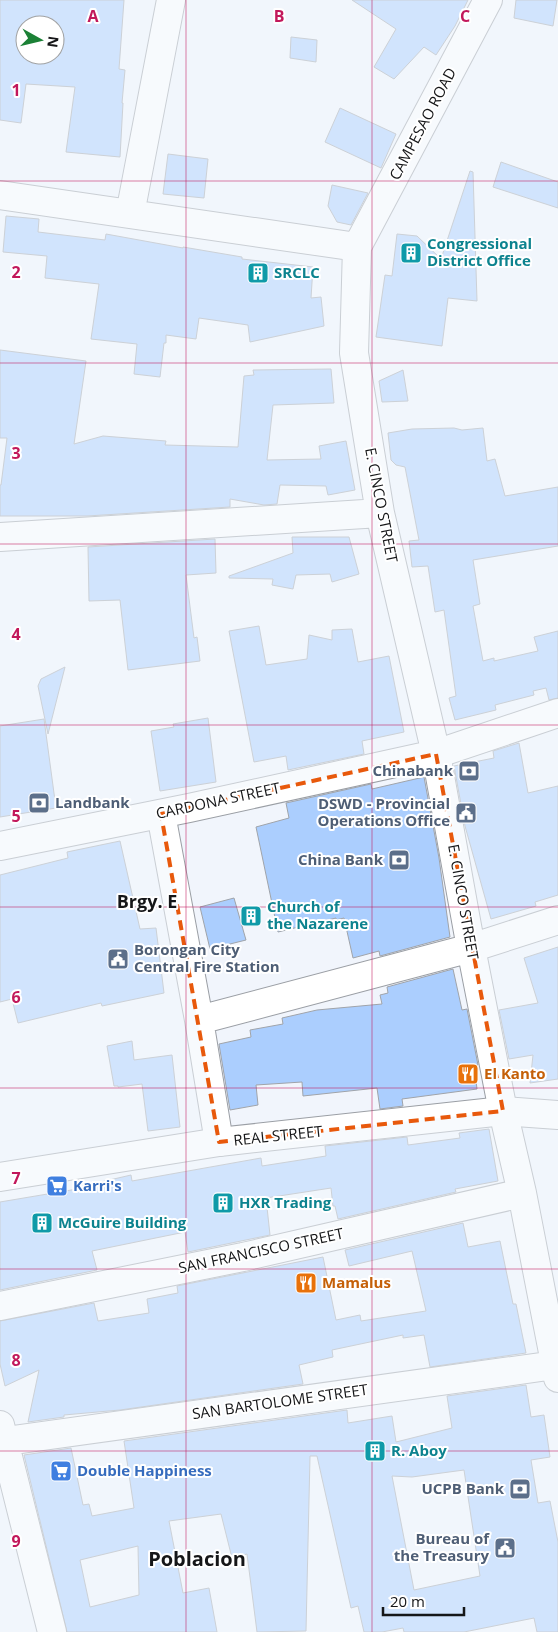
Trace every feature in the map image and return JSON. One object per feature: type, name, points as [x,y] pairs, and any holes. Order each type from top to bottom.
[{"type":"street","points":[[130,214],[171,0]]},
{"type":"street","name":"CAMPESAO ROAD","points":[[357,247],[488,0]]},
{"type":"street","points":[[0,195],[357,247]]},
{"type":"street","name":"E. CINCO STREET","points":[[357,247],[354,353],[380,513],[436,754],[471,948],[557,1371]]},
{"type":"street","points":[[0,537],[380,513]]},
{"type":"street","name":"CARDONA STREET","points":[[0,846],[161,814],[436,754],[558,713]]},
{"type":"street","points":[[161,814],[199,1020],[219,1142]]},
{"type":"street","points":[[199,1020],[471,948],[558,920]]},
{"type":"street","name":"REAL STREET","points":[[0,1177],[219,1142],[503,1110],[558,1115]]},
{"type":"street","name":"SAN FRANCISCO STREET","points":[[0,1306],[243,1257],[522,1193]]},
{"type":"street","name":"SAN BARTOLOME STREET","points":[[1,1436],[557,1371]]},
{"type":"street","points":[[1,1436],[52,1632]]},
{"type":"highlighted area","points":[[436,754],[503,1111],[219,1142],[161,814]]},
{"type":"building","points":[[0,0],[124,0],[119,69],[125,70],[120,157],[66,152],[75,87],[26,84],[21,123],[0,120]]},
{"type":"building","points":[[352,0],[468,0],[455,26],[436,55],[424,47],[394,79],[374,67],[396,29]]},
{"type":"building","points":[[516,0],[557,0],[553,26],[514,18]]},
{"type":"building","points":[[291,37],[317,40],[316,62],[290,58]]},
{"type":"building","points":[[340,108],[396,134],[381,168],[325,142]]},
{"type":"building","points":[[168,154],[208,159],[204,198],[163,194]]},
{"type":"building","points":[[501,162],[558,182],[558,208],[493,187]]},
{"type":"building","points":[[470,171],[473,172],[477,301],[448,298],[442,346],[376,337],[385,275],[392,276],[397,234],[417,236],[441,259]]},
{"type":"building","points":[[332,185],[368,193],[351,225],[337,222],[328,206]]},
{"type":"building","points":[[6,216],[39,219],[38,232],[105,240],[106,234],[242,257],[242,259],[313,267],[311,298],[321,297],[324,326],[250,342],[248,325],[199,318],[196,339],[166,335],[160,377],[134,374],[137,344],[91,339],[99,284],[45,278],[47,256],[3,252]]},
{"type":"building","points":[[0,350],[86,361],[74,444],[103,436],[166,441],[165,445],[238,447],[244,376],[254,375],[253,370],[331,369],[334,403],[273,405],[267,460],[321,459],[319,446],[346,441],[355,490],[328,495],[326,486],[280,485],[277,504],[264,505],[230,499],[230,507],[87,516],[0,516],[0,485],[7,438],[0,438]]},
{"type":"building","points":[[403,370],[408,401],[382,402],[379,381]]},
{"type":"building","points":[[454,428],[462,430],[483,428],[487,461],[495,459],[505,496],[558,487],[558,546],[473,560],[480,604],[473,606],[483,661],[494,658],[494,661],[538,651],[534,637],[558,631],[558,698],[549,700],[546,688],[533,691],[534,695],[495,705],[496,710],[455,720],[449,698],[456,696],[444,610],[435,612],[428,566],[412,567],[409,541],[419,540],[405,467],[396,465],[391,460],[388,433],[412,429]]},
{"type":"building","points":[[292,537],[349,537],[359,574],[332,582],[330,574],[296,575],[293,589],[272,585],[273,579],[229,578],[229,576],[293,553]]},
{"type":"building","points":[[215,539],[216,573],[186,575],[194,638],[197,637],[200,661],[128,670],[120,600],[89,601],[88,547]]},
{"type":"building","points":[[259,626],[266,665],[307,659],[309,635],[332,640],[332,630],[352,629],[358,662],[389,656],[404,732],[362,741],[364,754],[288,770],[286,756],[254,762],[229,631]]},
{"type":"building","points":[[65,667],[48,734],[38,686],[41,679]]},
{"type":"building","points":[[208,718],[216,782],[160,791],[151,731],[174,727],[173,724]]},
{"type":"building","points":[[44,719],[56,808],[0,817],[0,726]]},
{"type":"building","points":[[519,743],[528,793],[558,786],[558,895],[535,902],[536,906],[491,919],[465,826],[454,766],[494,758],[493,751]]},
{"type":"building","points":[[424,777],[439,858],[450,937],[380,956],[379,951],[353,958],[344,918],[336,920],[336,918],[278,932],[256,827],[289,818],[286,803],[371,784],[372,789]]},
{"type":"building","points":[[120,841],[140,929],[156,928],[164,993],[102,1006],[101,1003],[18,1023],[12,999],[0,1002],[0,875],[68,858],[67,852]]},
{"type":"building","points":[[234,898],[246,940],[210,949],[200,907]]},
{"type":"building","points":[[558,947],[558,1079],[530,1083],[533,1055],[509,1059],[499,1010],[538,1003],[524,958]]},
{"type":"building","points":[[453,969],[462,1010],[467,1009],[478,1065],[474,1065],[477,1089],[402,1099],[403,1106],[380,1109],[377,1088],[303,1096],[302,1082],[256,1085],[258,1105],[230,1110],[219,1044],[251,1037],[250,1030],[283,1024],[282,1018],[317,1010],[382,1004],[380,995],[388,993],[387,987]]},
{"type":"building","points":[[132,1041],[134,1060],[172,1055],[180,1127],[148,1131],[142,1084],[114,1086],[107,1046]]},
{"type":"building","points":[[489,1129],[498,1181],[455,1189],[456,1192],[338,1219],[335,1206],[333,1206],[331,1188],[266,1198],[270,1235],[188,1252],[185,1232],[92,1251],[97,1270],[0,1290],[0,1202],[89,1187],[88,1185],[131,1175],[132,1181],[261,1158],[262,1166],[326,1156],[325,1146],[407,1137],[408,1145],[460,1138],[459,1133]]},
{"type":"building","points":[[463,1223],[468,1247],[500,1241],[513,1304],[516,1304],[526,1353],[430,1367],[424,1335],[403,1338],[403,1335],[332,1350],[333,1357],[299,1365],[303,1384],[120,1410],[64,1415],[64,1417],[28,1422],[39,1370],[5,1386],[0,1364],[0,1321],[94,1303],[98,1321],[149,1313],[147,1299],[178,1293],[177,1286],[323,1257],[336,1320],[360,1315],[361,1321],[426,1311],[412,1251],[349,1266],[345,1250]]},
{"type":"building","points":[[526,1385],[531,1417],[544,1415],[550,1457],[531,1460],[538,1503],[550,1501],[558,1542],[558,1632],[537,1632],[534,1618],[464,1632],[404,1632],[403,1628],[382,1632],[364,1632],[358,1606],[351,1608],[317,1456],[310,1456],[306,1631],[257,1632],[247,1554],[232,1558],[221,1514],[169,1521],[183,1593],[209,1588],[217,1632],[67,1632],[24,1455],[71,1448],[83,1505],[89,1504],[92,1516],[134,1508],[124,1441],[347,1410],[348,1423],[392,1416],[396,1442],[452,1428],[447,1396]],"holes":[[[464,1470],[480,1576],[414,1590],[392,1476],[412,1477]],[[138,1546],[139,1595],[90,1607],[80,1560]]]},
{"type":"place","name":"Congressional District Office","points":[[411,253]]},
{"type":"place","name":"SRCLC","points":[[258,273]]},
{"type":"place","name":"Chinabank","points":[[469,771]]},
{"type":"place","name":"Landbank","points":[[39,803]]},
{"type":"place","name":"DSWD - Provincial Operations Office","points":[[466,813]]},
{"type":"place","name":"China Bank","points":[[399,860]]},
{"type":"place","name":"Church of the Nazarene","points":[[251,916]]},
{"type":"place","name":"Borongan City Central Fire Station","points":[[118,959]]},
{"type":"place","name":"El Kanto","points":[[468,1074]]},
{"type":"place","name":"Karri's","points":[[57,1186]]},
{"type":"place","name":"HXR Trading","points":[[223,1203]]},
{"type":"place","name":"McGuire Building","points":[[42,1223]]},
{"type":"place","name":"Mamalus","points":[[306,1283]]},
{"type":"place","name":"R. Aboy","points":[[375,1451]]},
{"type":"place","name":"Double Happiness","points":[[61,1471]]},
{"type":"place","name":"UCPB Bank","points":[[520,1489]]},
{"type":"place","name":"Bureau of the Treasury","points":[[505,1548]]},
{"type":"district","name":"Brgy. E","points":[[147,902]]},
{"type":"district","name":"Poblacion","points":[[197,1559]]}]
